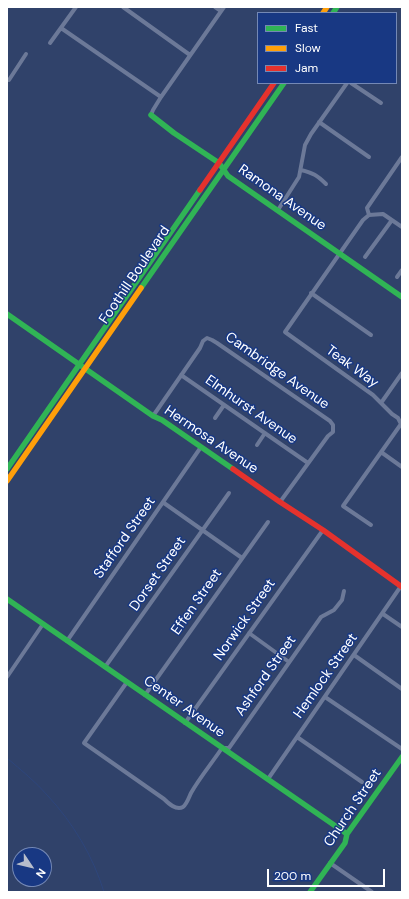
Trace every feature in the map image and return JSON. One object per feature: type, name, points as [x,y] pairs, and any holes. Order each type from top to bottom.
[{"type":"street","points":[[50,43],[76,7]]},
{"type":"street","points":[[123,7],[190,55]]},
{"type":"street","points":[[215,7],[221,11]]},
{"type":"street","points":[[152,115],[153,110],[161,97],[224,7]]},
{"type":"street","points":[[61,28],[161,97]]},
{"type":"street","points":[[9,80],[26,54]]},
{"type":"street","name":"Foothill Boulevard","points":[[7,469],[273,84]]},
{"type":"street","name":"Foothill Boulevard","points":[[7,481],[283,84]]},
{"type":"street","points":[[278,210],[296,184],[301,170],[306,145],[311,134],[346,84]]},
{"type":"street","points":[[352,84],[381,103]]},
{"type":"street","name":"Ramona Avenue","points":[[152,115],[167,128],[219,163],[228,176],[402,297]]},
{"type":"street","points":[[319,122],[369,157]]},
{"type":"street","points":[[369,215],[367,208],[402,157]]},
{"type":"street","points":[[301,170],[313,173],[326,184]]},
{"type":"street","points":[[371,335],[312,293],[363,220],[369,215],[383,214],[400,226],[402,220]]},
{"type":"street","points":[[365,257],[392,220]]},
{"type":"street","points":[[397,277],[402,270]]},
{"type":"street","name":"Teak Way","points":[[312,293],[285,332],[373,395],[398,418],[401,424],[381,452]]},
{"type":"street","name":"Hermosa Avenue","points":[[7,315],[86,368],[153,416],[162,420],[202,447],[402,586]]},
{"type":"street","name":"Cambridge Avenue","points":[[181,375],[207,338],[217,343],[330,421],[334,425],[333,432],[328,436],[308,463]]},
{"type":"street","points":[[381,403],[402,373]]},
{"type":"street","points":[[153,416],[181,375]]},
{"type":"street","name":"Elmhurst Avenue","points":[[181,375],[308,463]]},
{"type":"street","points":[[215,418],[224,405]]},
{"type":"street","points":[[257,445],[265,433]]},
{"type":"street","name":"Stafford Street","points":[[67,641],[202,447]]},
{"type":"street","points":[[371,525],[343,506],[381,452],[402,467]]},
{"type":"street","points":[[280,502],[308,463]]},
{"type":"street","name":"Dorset Street","points":[[105,668],[229,493]]},
{"type":"street","points":[[164,503],[242,558]]},
{"type":"street","name":"Effen Street","points":[[145,695],[268,522]]},
{"type":"street","name":"Norwick Street","points":[[186,723],[322,530]]},
{"type":"street","name":"Hemlock Street","points":[[268,779],[402,586]]},
{"type":"street","name":"Ashford Street","points":[[127,682],[84,743],[164,799],[170,805],[177,808],[182,807],[222,748],[228,748],[321,617],[334,610],[342,600],[344,591]]},
{"type":"street","name":"Center Avenue","points":[[7,599],[347,834]]},
{"type":"street","points":[[383,614],[402,627]]},
{"type":"street","points":[[7,677],[43,624]]},
{"type":"street","points":[[249,634],[289,662]]},
{"type":"street","points":[[354,655],[402,689]]},
{"type":"street","points":[[325,697],[402,749]]},
{"type":"street","points":[[297,737],[362,782]]},
{"type":"street","name":"Church Street","points":[[310,892],[345,843],[347,834],[402,757]]},
{"type":"street","points":[[330,863],[372,892]]},
{"type":"waterway","points":[[7,758],[28,776],[66,817],[88,853],[104,892]]},
{"type":"traffic: fast","points":[[334,12],[337,7]]},
{"type":"traffic: fast","points":[[141,288],[283,84]]},
{"type":"traffic: fast","points":[[151,115],[174,133],[219,163],[228,176],[402,297]]},
{"type":"traffic: fast","points":[[7,469],[200,190]]},
{"type":"traffic: fast","points":[[7,314],[153,416],[162,420],[233,469]]},
{"type":"traffic: fast","points":[[7,599],[347,834]]},
{"type":"traffic: fast","points":[[310,892],[345,843],[347,834],[402,757]]},
{"type":"traffic: slow","points":[[324,12],[327,7]]},
{"type":"traffic: slow","points":[[7,481],[141,288]]},
{"type":"traffic: jam","points":[[200,190],[273,84]]},
{"type":"traffic: jam","points":[[233,469],[323,530],[402,587]]}]
